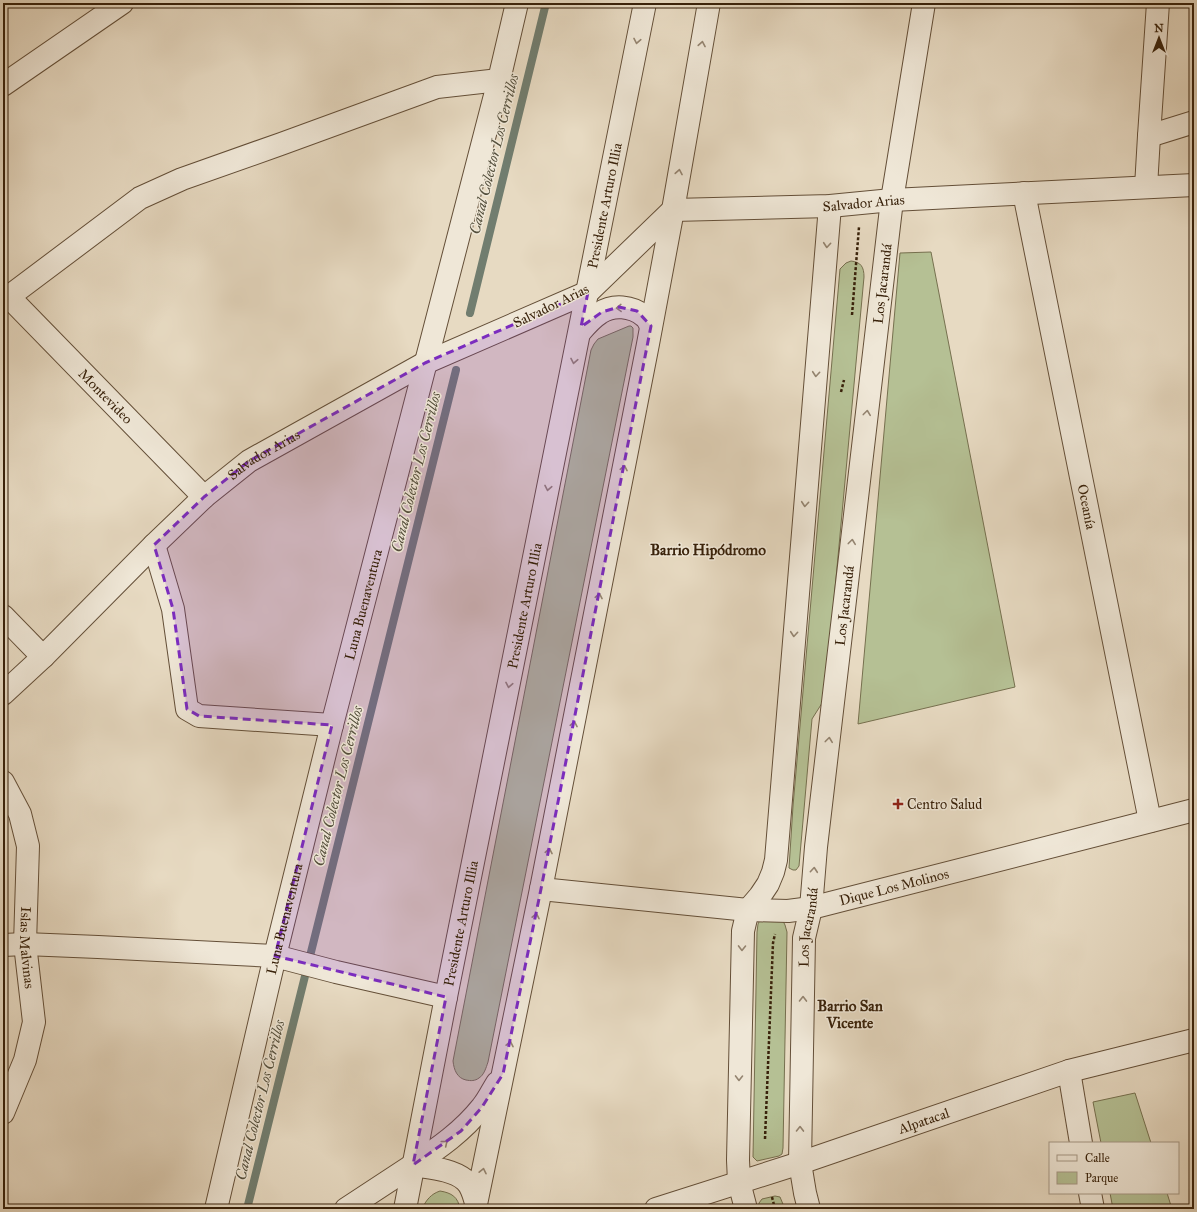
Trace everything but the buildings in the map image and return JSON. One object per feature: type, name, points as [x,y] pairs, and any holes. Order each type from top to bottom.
[{"type":"street","points":[[3,85],[122,3]]},
{"type":"street","name":"Luna Buenaventura","points":[[216,1209],[281,958],[332,725],[499,80],[517,3]]},
{"type":"street","name":"Presidente Arturo Illia","points":[[405,1209],[645,3]]},
{"type":"street","points":[[476,1206],[541,889],[651,326],[709,3]]},
{"type":"street","name":"Los Jacarandá","points":[[809,1209],[800,1163],[804,938],[811,908],[816,847],[892,200],[924,3]]},
{"type":"street","points":[[1146,187],[1158,3]]},
{"type":"street","points":[[6,298],[140,198],[182,179],[437,87],[499,80]]},
{"type":"street","points":[[1149,136],[1194,122]]},
{"type":"street","name":"Salvador Arias","points":[[3,694],[43,657],[204,497],[249,461],[426,363],[588,292],[673,210],[830,206],[892,200],[1194,185]]},
{"type":"street","name":"Oceanía","points":[[1024,193],[1150,821]]},
{"type":"street","points":[[746,1209],[739,1182],[738,1152],[742,930],[748,910],[768,884],[776,860],[830,206]]},
{"type":"street","name":"Montevideo","points":[[6,298],[204,497]]},
{"type":"street","points":[[580,332],[591,320],[602,312],[611,308],[619,307],[637,311],[645,316],[651,326]]},
{"type":"street","points":[[154,545],[173,609],[187,709],[199,716],[332,725]]},
{"type":"street","points":[[3,616],[43,657]]},
{"type":"street","name":"Islas Malvinas","points":[[3,782],[20,814],[28,846],[25,944],[34,1022],[25,1060],[3,1112]]},
{"type":"street","name":"Dique Los Molinos","points":[[541,889],[748,910],[788,911],[811,908],[1194,810]]},
{"type":"street","points":[[3,945],[25,944],[98,947],[281,958],[446,997]]},
{"type":"street","name":"Alpatacal","points":[[656,1209],[800,1163],[1069,1071],[1194,1040]]},
{"type":"street","points":[[1069,1071],[1081,1142]]},
{"type":"street","points":[[346,1209],[440,1148],[461,1131],[482,1107],[503,1074]]},
{"type":"street","points":[[413,1165],[447,1172],[465,1180],[472,1190],[476,1206]]},
{"type":"street","points":[[1090,1194],[1093,1209]]},
{"type":"highlighted area","points":[[588,292],[581,327],[602,312],[619,307],[637,311],[651,326],[541,889],[503,1074],[482,1107],[461,1131],[413,1165],[446,997],[275,956],[332,725],[199,716],[187,709],[173,609],[154,545],[204,497],[249,461],[425,363]]},
{"type":"green space","points":[[931,252],[1015,687],[858,724],[900,253]]},
{"type":"green space","points":[[851,261],[860,264],[864,277],[827,675],[824,700],[812,719],[799,866],[796,870],[793,870],[789,868],[793,806],[840,269],[846,263]]},
{"type":"green space","points":[[629,326],[633,328],[633,337],[488,1062],[481,1077],[471,1081],[466,1080],[456,1073],[453,1061],[591,350],[598,339]]},
{"type":"green space","points":[[760,920],[783,921],[787,932],[783,1148],[782,1154],[779,1156],[757,1161],[753,1157],[757,932]]},
{"type":"green space","points":[[1135,1093],[1151,1142],[1101,1142],[1093,1102]]},
{"type":"green space","points":[[440,1191],[454,1196],[458,1201],[460,1209],[422,1209],[429,1198]]},
{"type":"green space","points":[[1110,1194],[1167,1194],[1172,1209],[1113,1209]]},
{"type":"green space","points":[[775,1196],[780,1197],[785,1209],[759,1209],[759,1203],[762,1199]]},
{"type":"waterway","name":"Canal Colector Los Cerrillos","points":[[470,313],[546,3]]},
{"type":"waterway","name":"Canal Colector Los Cerrillos","points":[[247,1209],[456,370]]},
{"type":"place","name":"Centro Salud","points":[[898,804]]},
{"type":"district","name":"Barrio Hipódromo","points":[[708,550]]},
{"type":"district","name":"Barrio San Vicente","points":[[850,1014]]}]
